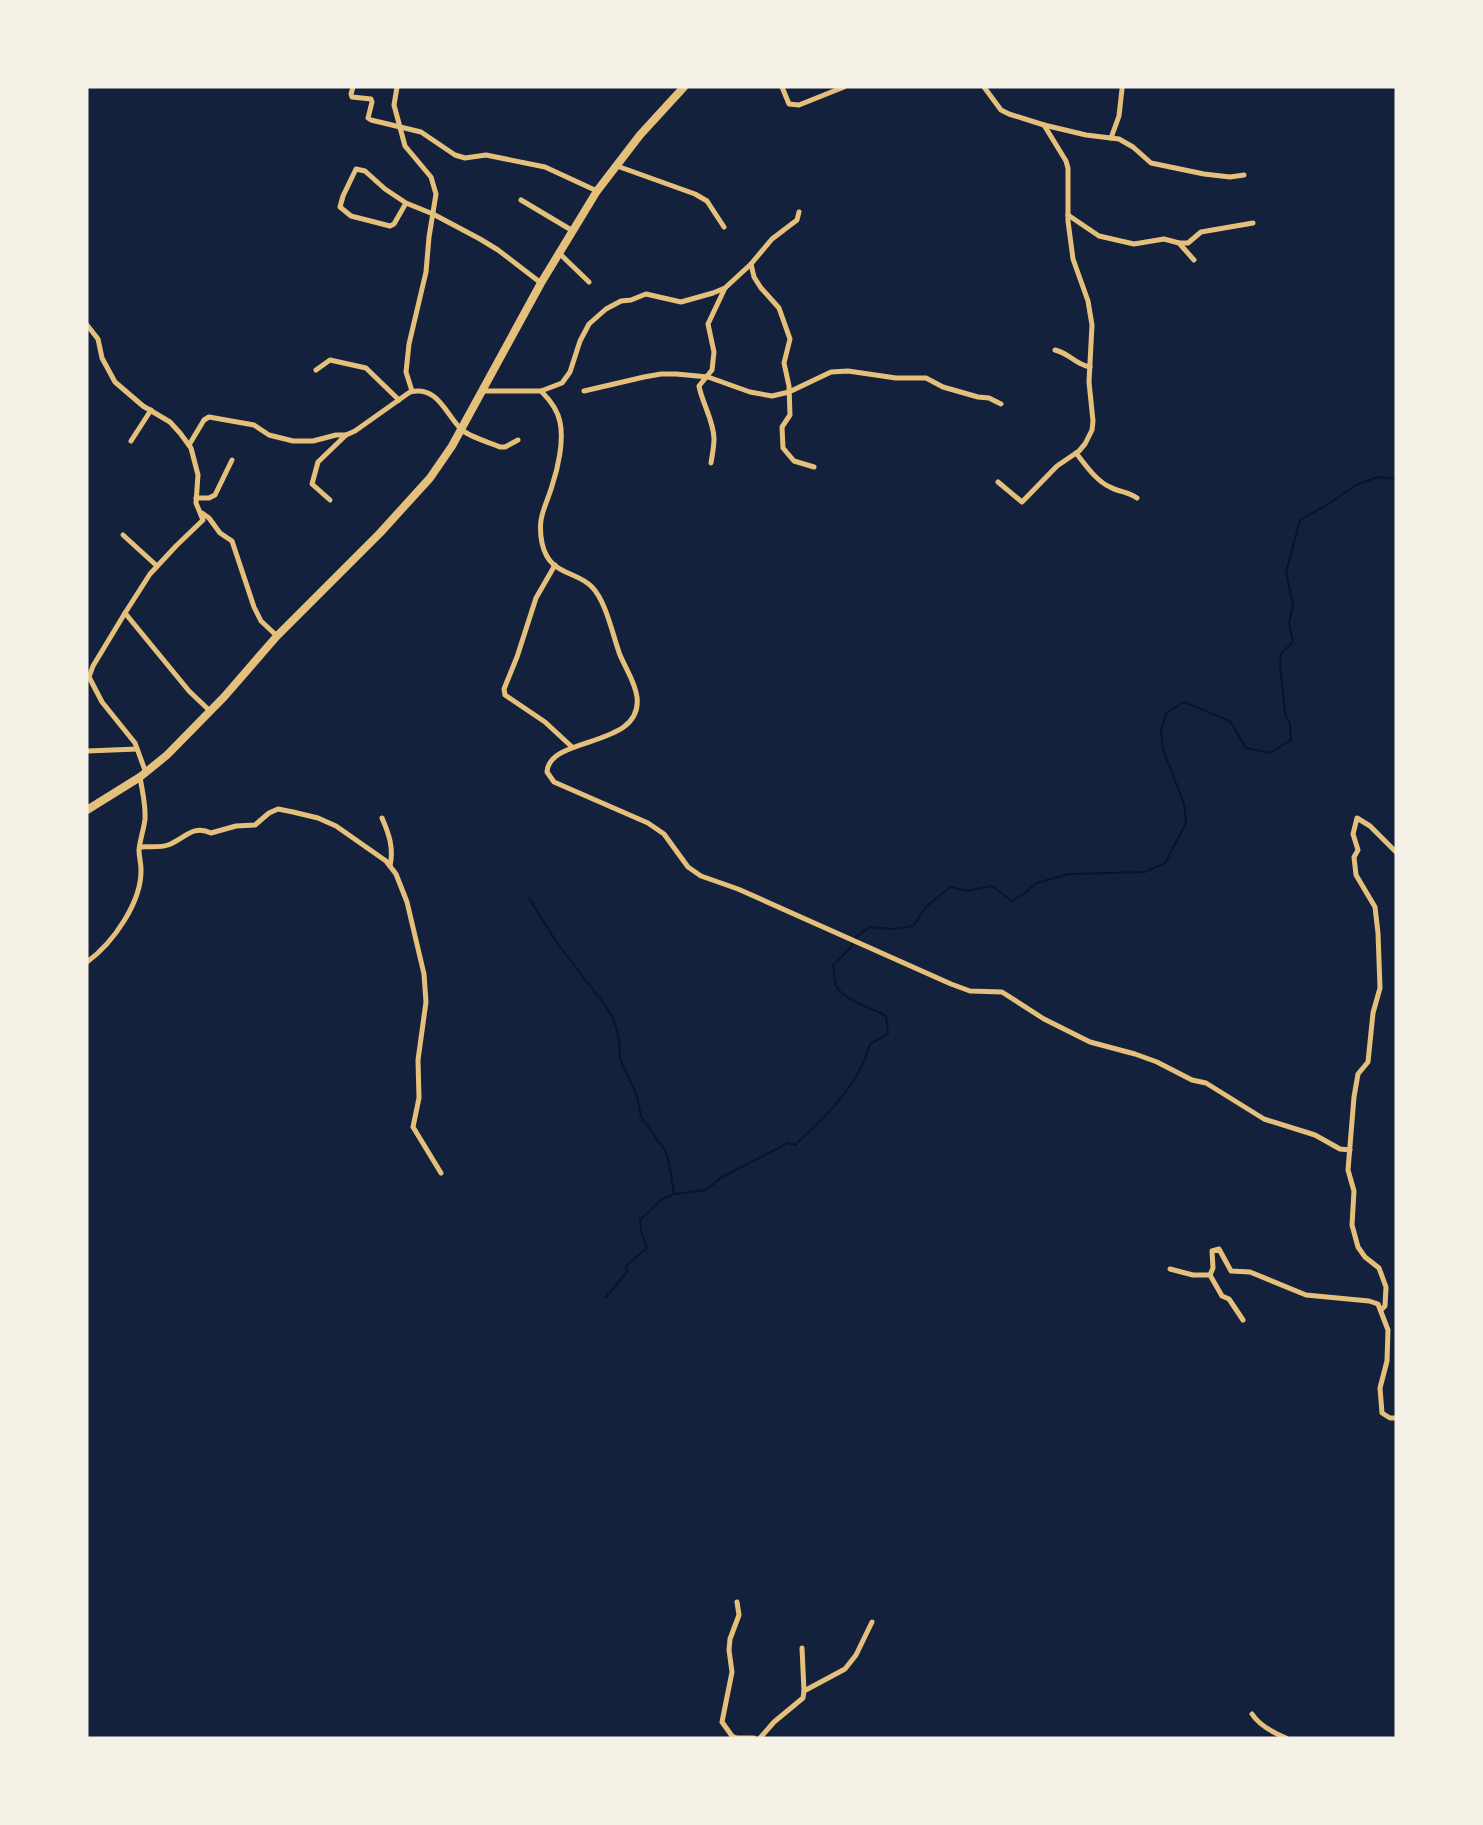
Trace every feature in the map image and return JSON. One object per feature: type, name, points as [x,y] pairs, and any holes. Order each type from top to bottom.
[{"type":"main road","points":[[87,810],[143,775],[210,711],[276,636],[418,492],[440,464],[461,430],[541,283],[597,191],[640,135],[684,87]]},
{"type":"street","points":[[353,87],[352,97],[371,99],[368,118],[371,120],[421,132],[455,155],[465,158],[486,155],[546,167],[597,191]]},
{"type":"street","points":[[397,87],[394,105],[406,148],[433,182],[436,200],[429,237],[426,272],[409,344],[406,372],[412,391]]},
{"type":"street","points":[[782,87],[786,100],[793,105],[799,105],[844,87]]},
{"type":"street","points":[[984,87],[1001,110],[1016,117],[1086,135],[1125,142],[1151,163],[1204,174],[1230,177],[1244,174]]},
{"type":"street","points":[[1112,138],[1119,116],[1122,89]]},
{"type":"street","points":[[998,482],[1022,501],[1057,466],[1085,444],[1092,430],[1090,368],[1092,326],[1090,310],[1074,264],[1068,215],[1068,168],[1044,125]]},
{"type":"street","points":[[617,166],[695,194],[706,201],[723,227]]},
{"type":"street","points":[[406,203],[394,224],[390,226],[351,216],[340,207],[356,169],[365,171],[385,189],[406,203],[433,214],[498,250],[541,283]]},
{"type":"street","points":[[521,200],[573,231]]},
{"type":"street","points":[[711,464],[714,438],[699,386],[712,370],[714,352],[708,324],[725,288],[772,239],[797,220],[799,212]]},
{"type":"street","points":[[1068,215],[1099,236],[1134,244],[1164,239],[1188,243],[1201,232],[1253,222]]},
{"type":"street","points":[[1179,243],[1194,260]]},
{"type":"street","points":[[559,253],[589,282]]},
{"type":"street","points":[[750,264],[761,288],[779,308],[790,339],[784,363],[790,416],[782,427],[783,448],[794,461],[814,466]]},
{"type":"street","points":[[482,391],[542,391],[562,383],[570,372],[580,341],[589,324],[606,309],[621,301],[646,294],[681,302],[725,288]]},
{"type":"street","points":[[87,325],[98,339],[102,358],[116,382],[133,399],[170,422],[189,445],[195,458],[198,475],[196,498],[203,519],[157,567],[125,613],[93,666],[89,677],[102,702],[125,729],[137,749],[143,775],[145,815],[140,847],[140,875],[131,912],[103,948],[87,962]]},
{"type":"street","points":[[1055,350],[1067,353],[1078,365],[1090,368]]},
{"type":"street","points":[[316,370],[330,360],[366,368],[399,400]]},
{"type":"street","points":[[584,392],[614,383],[661,374],[694,374],[772,396],[789,392],[831,372],[848,371],[896,378],[926,378],[943,387],[989,398],[1001,404]]},
{"type":"street","points":[[330,500],[312,484],[318,462],[346,435],[365,425],[412,391],[426,392],[438,400],[461,430],[501,447],[518,440]]},
{"type":"street","points":[[542,391],[549,398],[560,422],[560,444],[554,480],[541,515],[544,550],[562,572],[589,584],[595,591],[609,620],[638,701],[634,716],[615,732],[604,738],[572,747],[549,762],[548,772],[554,782],[648,823],[664,834],[688,867],[701,876],[738,889],[970,991],[1002,992],[1044,1018],[1090,1042],[1157,1062],[1192,1080],[1206,1083],[1264,1119],[1315,1135],[1340,1149],[1350,1150]]},
{"type":"street","points":[[131,441],[151,410]]},
{"type":"street","points":[[189,445],[204,420],[209,417],[254,425],[269,435],[293,441],[313,441],[346,435]]},
{"type":"street","points":[[1076,453],[1108,487],[1132,494],[1137,498]]},
{"type":"street","points":[[196,498],[209,498],[214,495],[232,460]]},
{"type":"street","points":[[201,512],[209,518],[220,533],[232,541],[254,607],[261,621],[276,636]]},
{"type":"street","points":[[123,535],[157,567]]},
{"type":"street","points":[[555,566],[536,598],[504,689],[505,695],[545,722],[572,747]]},
{"type":"street","points":[[125,613],[189,691],[210,711]]},
{"type":"street","points":[[87,751],[137,749]]},
{"type":"street","points":[[140,847],[166,846],[192,830],[204,829],[212,833],[236,826],[255,825],[269,813],[278,809],[318,818],[336,826],[368,847],[390,866],[396,874],[407,902],[424,974],[426,1002],[418,1060],[419,1098],[413,1127],[441,1173]]},
{"type":"street","points":[[382,818],[393,855],[390,866]]},
{"type":"street","points":[[1381,1310],[1385,1305],[1386,1287],[1379,1268],[1365,1257],[1358,1247],[1353,1225],[1354,1191],[1348,1170],[1351,1114],[1358,1074],[1368,1062],[1373,1013],[1380,988],[1375,907],[1356,875],[1354,857],[1358,850],[1353,834],[1357,818],[1370,826],[1396,852]]},
{"type":"street","points":[[1210,1275],[1213,1268],[1212,1251],[1219,1249],[1231,1271],[1250,1272],[1306,1295],[1368,1301],[1378,1305],[1389,1330],[1387,1361],[1380,1388],[1382,1413],[1390,1418],[1396,1418]]},
{"type":"street","points":[[1170,1269],[1193,1275],[1210,1275]]},
{"type":"street","points":[[1210,1275],[1222,1296],[1229,1299],[1243,1320]]},
{"type":"street","points":[[737,1602],[739,1615],[730,1639],[729,1650],[732,1672],[722,1722],[732,1736],[754,1738]]},
{"type":"street","points":[[804,1691],[844,1669],[856,1655],[872,1622]]},
{"type":"street","points":[[760,1738],[774,1722],[803,1698],[802,1648]]},
{"type":"street","points":[[1252,1714],[1257,1720],[1286,1738]]},
{"type":"waterway","points":[[674,1194],[706,1190],[722,1177],[788,1143],[796,1145],[847,1090],[861,1068],[870,1044],[888,1034],[886,1016],[844,995],[836,985],[833,965],[852,946],[856,937],[870,927],[893,929],[913,926],[926,907],[950,887],[967,891],[992,886],[1012,901],[1036,883],[1069,874],[1145,872],[1165,863],[1186,823],[1184,804],[1163,749],[1161,731],[1166,713],[1184,702],[1230,721],[1246,748],[1270,753],[1291,740],[1290,724],[1285,713],[1280,666],[1281,654],[1293,642],[1289,623],[1293,605],[1286,573],[1300,520],[1356,485],[1378,477],[1396,479]]},
{"type":"waterway","points":[[529,898],[557,943],[614,1020],[619,1039],[620,1059],[637,1096],[641,1117],[665,1150],[669,1162],[674,1194],[662,1199],[640,1220],[647,1248],[626,1266],[627,1272],[606,1297]]}]
